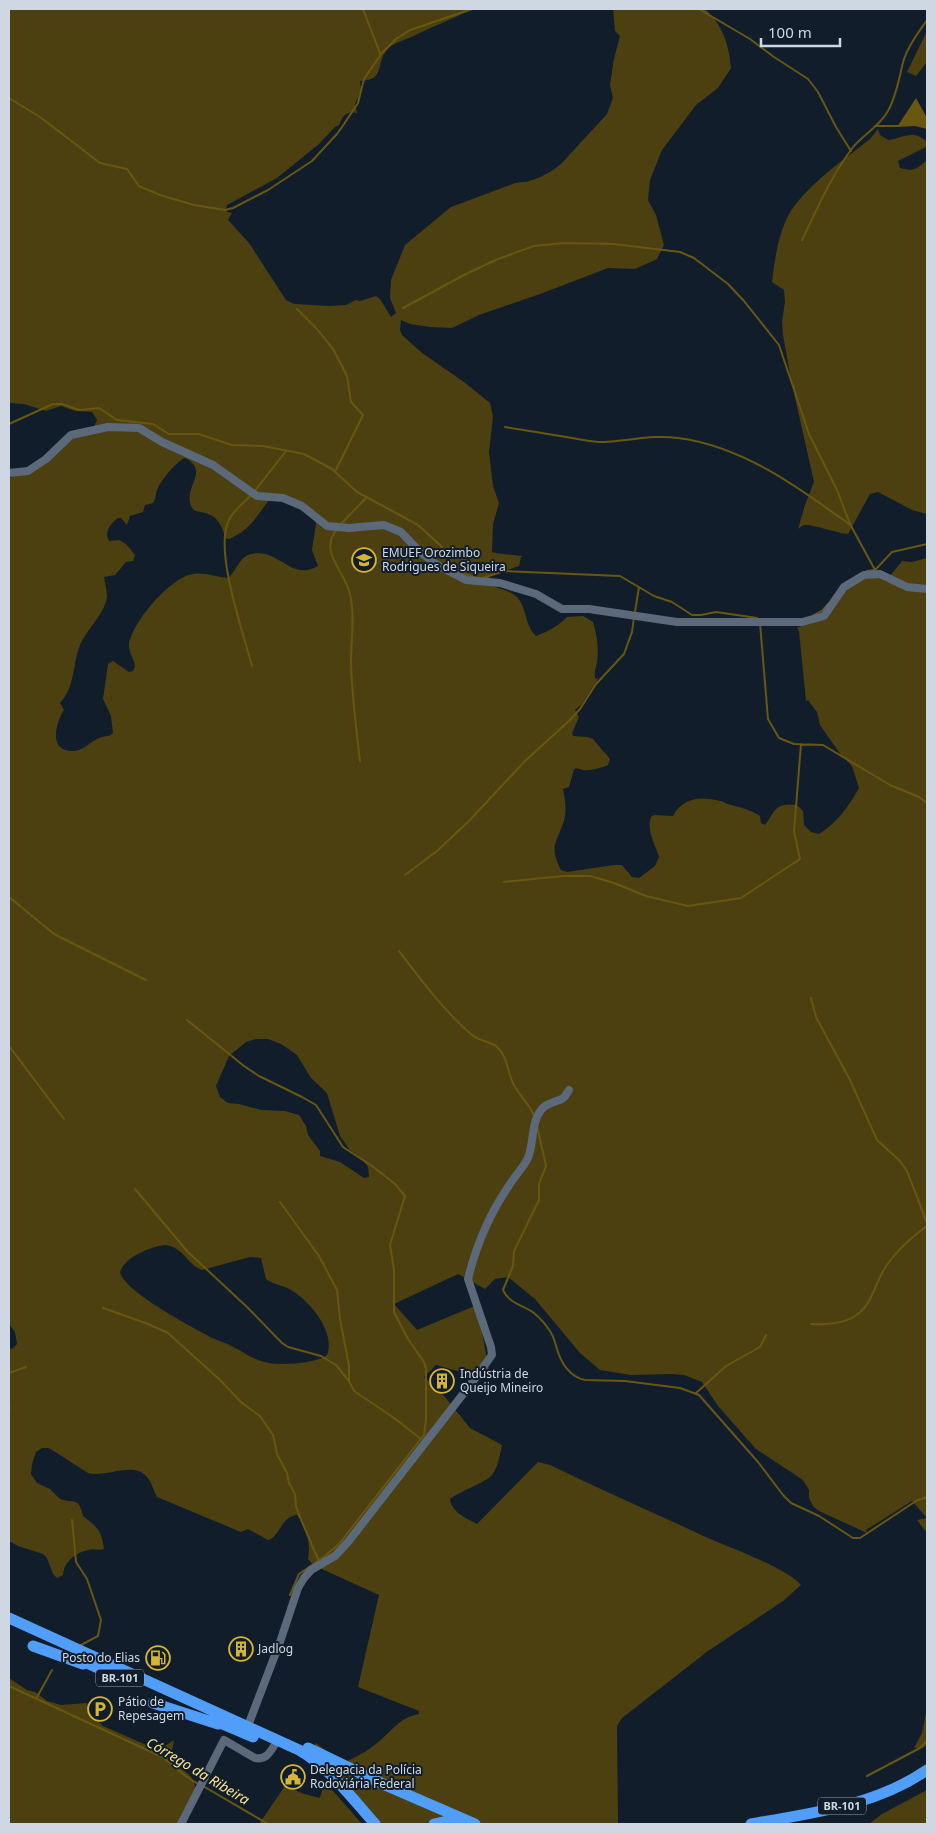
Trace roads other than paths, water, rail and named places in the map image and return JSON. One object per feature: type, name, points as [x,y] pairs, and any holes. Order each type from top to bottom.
[{"type":"highway","name":"BR-101","points":[[9,1618],[213,1712],[291,1745],[307,1754],[329,1772],[374,1824]]},
{"type":"highway","name":"BR-101","points":[[9,1626],[232,1729],[296,1756],[317,1771],[365,1824]]},
{"type":"highway","points":[[33,1646],[100,1669]]},
{"type":"highway","points":[[153,1703],[232,1729]]},
{"type":"highway","points":[[213,1712],[249,1723],[288,1739],[385,1785],[475,1824]]},
{"type":"highway","name":"BR-101","points":[[751,1824],[865,1801],[902,1785],[927,1770]]},
{"type":"highway","name":"BR-101","points":[[791,1824],[866,1806],[903,1791],[927,1777]]},
{"type":"highway","points":[[434,1824],[443,1822],[455,1823]]},
{"type":"street","points":[[9,473],[28,471],[46,459],[71,435],[108,427],[139,428],[162,442],[214,465],[258,496],[283,498],[302,506],[327,526],[349,528],[384,525],[401,532],[420,552],[438,566],[466,580],[500,583],[536,594],[562,609],[589,609],[677,622],[802,622],[824,616],[844,588],[864,575],[880,574],[907,587],[927,589]]},
{"type":"street","points":[[249,1723],[280,1642],[298,1588],[304,1578],[312,1570],[335,1556],[348,1542],[492,1355],[468,1278],[470,1269],[478,1243],[507,1187],[528,1158],[537,1119],[542,1109],[563,1098],[569,1090]]},
{"type":"street","points":[[181,1824],[224,1740],[255,1758],[266,1756],[274,1746]]},
{"type":"waterway","points":[[363,9],[380,53]]},
{"type":"waterway","points":[[9,98],[40,117],[100,163],[127,169],[139,186],[160,195],[194,205],[225,210],[233,208],[268,190],[312,161],[344,124],[358,103],[364,79],[381,54],[396,39],[410,30],[472,9]]},
{"type":"waterway","points":[[699,9],[750,39],[808,79],[818,92],[851,151]]},
{"type":"waterway","points":[[802,240],[825,192],[846,157],[854,146],[881,121],[888,111],[896,92],[906,54],[927,20]]},
{"type":"waterway","points":[[875,126],[898,126]]},
{"type":"waterway","points":[[403,308],[466,274],[498,259],[534,246],[564,243],[614,244],[680,252],[694,258],[728,284],[779,345],[809,434],[837,490],[850,524],[875,570]]},
{"type":"waterway","points":[[297,309],[333,349],[347,376],[351,402],[363,415],[335,472]]},
{"type":"waterway","points":[[9,424],[53,404],[62,404],[79,410],[99,408],[117,420],[153,424],[169,434],[199,434],[232,445],[263,446],[304,454],[332,469],[357,492],[418,525],[441,546],[456,569],[473,577]]},
{"type":"waterway","points":[[505,427],[599,442],[658,437],[702,442],[747,459],[768,470],[810,496],[849,524]]},
{"type":"waterway","points":[[254,492],[286,451]]},
{"type":"waterway","points":[[250,496],[235,511],[228,522],[225,536],[225,553],[237,614],[252,666]]},
{"type":"waterway","points":[[340,525],[366,498]]},
{"type":"waterway","points":[[337,529],[332,537],[330,546],[334,562],[350,594],[353,619],[351,663],[360,761]]},
{"type":"waterway","points":[[867,571],[875,570],[892,552],[927,544]]},
{"type":"waterway","points":[[483,578],[504,571],[620,576],[654,596],[672,602],[692,615],[716,612],[757,618]]},
{"type":"waterway","points":[[635,612],[639,587]]},
{"type":"waterway","points":[[814,615],[823,610],[828,604]]},
{"type":"waterway","points":[[405,875],[437,851],[469,821],[525,761],[580,709],[596,684],[624,654],[632,632],[634,617]]},
{"type":"waterway","points":[[760,623],[768,719],[779,738],[794,744],[823,745],[890,785],[919,797],[927,803]]},
{"type":"waterway","points":[[504,882],[564,876],[590,876],[646,896],[688,906],[741,898],[800,859],[794,832],[801,744]]},
{"type":"waterway","points":[[9,897],[54,934],[146,980]]},
{"type":"waterway","points":[[399,951],[433,995],[462,1026],[475,1037],[493,1044],[500,1050],[506,1061],[512,1082],[534,1116]]},
{"type":"waterway","points":[[811,998],[816,1017],[850,1080],[877,1140],[900,1161],[907,1171],[927,1223]]},
{"type":"waterway","points":[[187,1020],[259,1076],[316,1105],[343,1147],[395,1184],[405,1196],[390,1245],[394,1270],[394,1312],[408,1339],[424,1362],[426,1369],[426,1419],[424,1435],[339,1544],[299,1574],[290,1595]]},
{"type":"waterway","points":[[9,1046],[64,1119]]},
{"type":"waterway","points":[[537,1126],[546,1166],[539,1184],[539,1200],[514,1251],[513,1266],[503,1290],[509,1298],[530,1310],[545,1324],[552,1335],[561,1359],[571,1373],[585,1380],[625,1381],[680,1388],[699,1395],[791,1503],[819,1516],[853,1538],[860,1538],[916,1501],[927,1497]]},
{"type":"waterway","points":[[135,1189],[187,1251],[282,1343],[288,1347],[321,1356],[336,1365],[349,1381],[354,1391],[421,1439]]},
{"type":"waterway","points":[[280,1202],[319,1256],[337,1290],[340,1319],[349,1366],[349,1381]]},
{"type":"waterway","points":[[811,1324],[836,1323],[858,1314],[869,1301],[891,1259],[908,1241],[927,1226]]},
{"type":"waterway","points":[[103,1308],[168,1333],[220,1380],[242,1403],[260,1416],[273,1435],[277,1454],[295,1494],[299,1515],[318,1559]]},
{"type":"waterway","points":[[696,1393],[726,1366],[760,1347],[766,1335]]},
{"type":"waterway","points":[[9,1373],[26,1367]]},
{"type":"waterway","points":[[72,1520],[76,1562],[87,1579],[101,1620],[98,1636],[81,1645]]},
{"type":"waterway","points":[[36,1699],[52,1670]]},
{"type":"waterway","name":"Córrego da Ribeira","points":[[9,1686],[160,1756],[199,1784]]},
{"type":"waterway","points":[[867,1776],[920,1748],[927,1741]]},
{"type":"waterway","name":"Córrego da Ribeira","points":[[203,1786],[268,1824]]},
{"type":"place","name":"EMUEF Orozimbo Rodrigues de Siqueira","points":[[364,560]]},
{"type":"place","name":"Indústria de Queijo Mineiro","points":[[442,1381]]},
{"type":"place","name":"Jadlog","points":[[241,1649]]},
{"type":"place","name":"Posto do Elias","points":[[158,1658]]},
{"type":"place","name":"Pátio de Repesagem","points":[[100,1709]]},
{"type":"place","name":"Delegacia da Polícia Rodoviária Federal","points":[[293,1777]]}]
